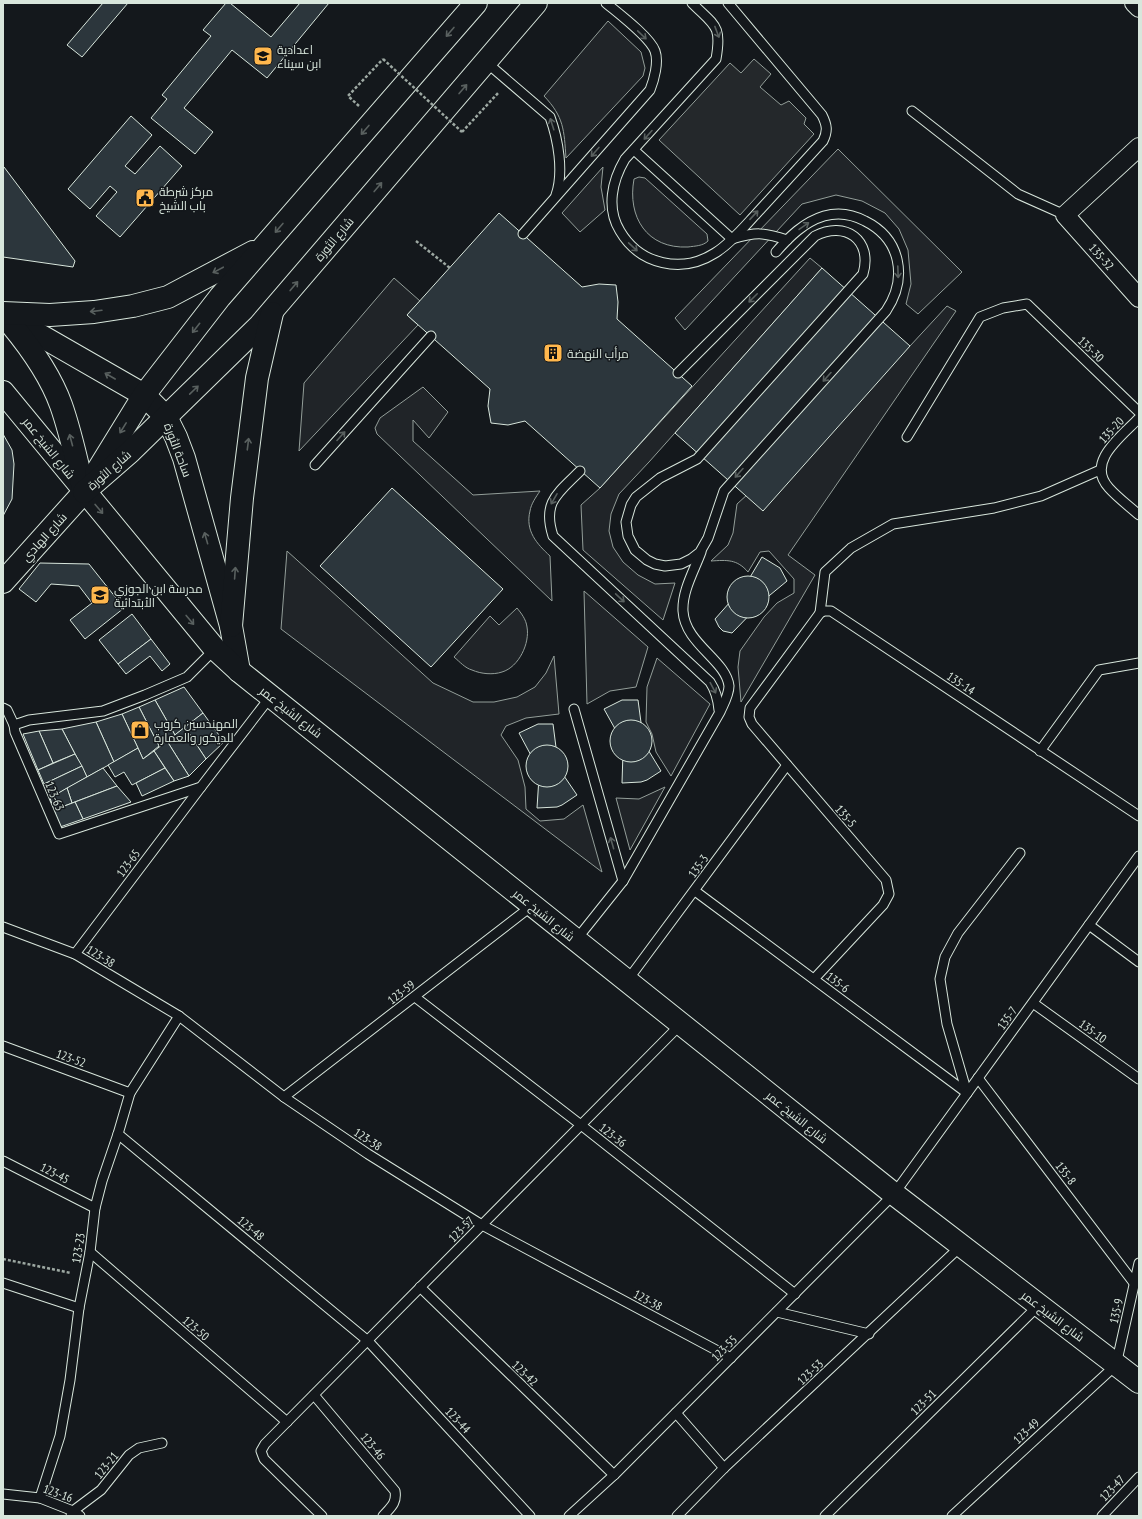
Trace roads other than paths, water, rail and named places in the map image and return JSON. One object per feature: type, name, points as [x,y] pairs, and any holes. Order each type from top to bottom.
[{"type":"street","name":"شارع الثورة","points":[[84,492],[144,395],[220,297],[476,3]]},
{"type":"street","name":"شارع الثورة","points":[[84,492],[130,452],[273,311],[536,3]]},
{"type":"street","points":[[1134,3],[1139,8]]},
{"type":"street","points":[[1065,214],[1139,147]]},
{"type":"street","name":"135-32","points":[[1065,214],[1139,298]]},
{"type":"street","points":[[3,314],[50,315],[94,312],[133,306],[168,297],[264,246]]},
{"type":"street","points":[[231,626],[242,498],[257,378],[273,311]]},
{"type":"street","points":[[3,314],[29,346],[60,404],[84,492]]},
{"type":"street","name":"ساحة الثورة","points":[[3,314],[144,395],[166,417],[184,458],[231,626],[239,671]]},
{"type":"street","name":"شارع الشيخ عمر","points":[[3,392],[215,649],[239,671],[894,1194],[1139,1382]]},
{"type":"street","name":"شارع الهادي","points":[[3,582],[84,492]]},
{"type":"lane","points":[[692,3],[717,29],[719,39],[716,59],[634,150],[619,170],[612,192],[614,216],[618,228],[633,248],[644,256],[658,262],[672,265],[688,264],[703,260],[725,246],[823,141],[827,133],[826,124],[822,115],[728,3]]},
{"type":"lane","points":[[486,62],[550,117],[554,129],[558,152],[558,189],[553,199],[523,234],[650,90],[655,77],[655,51],[645,37],[610,6]]},
{"type":"lane","points":[[912,111],[1018,194],[1065,214]]},
{"type":"lane","points":[[634,150],[732,239]]},
{"type":"lane","points":[[678,373],[815,236],[825,231],[835,230],[847,232],[855,237],[864,250],[866,258],[863,274],[697,459],[660,478],[636,497],[628,513],[626,529],[631,544],[635,550],[647,560],[656,564],[673,566],[691,559],[700,552],[708,538],[724,490],[886,311],[896,292],[899,281],[899,270],[897,257],[891,244],[884,234],[857,216],[835,214],[806,224],[787,240],[776,252]]},
{"type":"lane","points":[[732,239],[749,234],[768,233],[787,240]]},
{"type":"lane","name":"135-30","points":[[907,437],[980,317],[1002,308],[1027,304],[1139,412]]},
{"type":"lane","points":[[315,466],[430,336]]},
{"type":"lane","name":"135-20","points":[[1100,470],[1102,458],[1139,418]]},
{"type":"lane","points":[[580,470],[554,496],[551,505],[549,525],[553,536],[710,682],[714,687],[720,712]]},
{"type":"lane","points":[[820,613],[825,572],[851,548],[893,524],[994,508],[1034,497],[1100,470],[1102,479],[1109,488],[1139,515]]},
{"type":"lane","points":[[576,940],[623,881],[720,712],[728,694],[729,686],[723,672],[690,634],[683,611],[687,589],[702,549]]},
{"type":"lane","name":"135-14","points":[[820,613],[830,611],[1139,816]]},
{"type":"lane","name":"135-5","points":[[814,979],[884,905],[889,894],[886,880],[752,724],[749,717],[750,708],[820,613]]},
{"type":"lane","points":[[3,708],[7,710],[14,725],[29,720],[102,711],[138,698],[187,677],[215,649]]},
{"type":"lane","points":[[1040,751],[1099,670],[1139,664]]},
{"type":"lane","points":[[201,787],[271,696]]},
{"type":"lane","points":[[574,710],[623,881]]},
{"type":"lane","name":"123-63","points":[[14,725],[15,732],[59,834],[201,787]]},
{"type":"lane","name":"135-3","points":[[628,981],[787,765]]},
{"type":"lane","name":"123-65","points":[[75,954],[201,787]]},
{"type":"lane","points":[[967,1093],[947,1024],[940,979],[945,957],[958,933],[1020,853]]},
{"type":"lane","name":"135-7","points":[[894,1194],[1139,856]]},
{"type":"lane","name":"135-6","points":[[695,891],[967,1093]]},
{"type":"lane","name":"123-59","points":[[284,1097],[533,905]]},
{"type":"lane","points":[[1089,925],[1139,962]]},
{"type":"lane","name":"123-38","points":[[3,927],[75,954],[179,1016],[284,1097],[368,1154],[482,1225],[731,1358]]},
{"type":"lane","name":"123-36","points":[[415,997],[581,1125],[795,1294]]},
{"type":"lane","name":"135-10","points":[[1033,1003],[1139,1079]]},
{"type":"lane","name":"123-23","points":[[40,1498],[60,1436],[70,1380],[79,1308],[90,1252],[95,1208],[102,1181],[130,1093],[179,1016]]},
{"type":"lane","name":"123-57","points":[[322,1516],[264,1459],[261,1451],[265,1444],[681,1024]]},
{"type":"lane","name":"123-52","points":[[3,1046],[130,1093]]},
{"type":"lane","name":"135-8","points":[[978,1078],[1134,1283]]},
{"type":"lane","name":"123-48","points":[[118,1134],[368,1340]]},
{"type":"lane","name":"123-45","points":[[3,1161],[95,1208]]},
{"type":"lane","name":"123-55","points":[[569,1516],[614,1475],[894,1194]]},
{"type":"lane","name":"123-53","points":[[677,1516],[724,1468],[869,1334],[961,1246]]},
{"type":"lane","name":"123-50","points":[[90,1252],[287,1422]]},
{"type":"lane","name":"135-9","points":[[1116,1365],[1139,1263]]},
{"type":"lane","points":[[3,1284],[79,1308]]},
{"type":"lane","name":"123-42","points":[[420,1287],[614,1475]]},
{"type":"lane","name":"123-51","points":[[825,1516],[1039,1306]]},
{"type":"lane","points":[[777,1312],[869,1334]]},
{"type":"lane","name":"123-44","points":[[368,1340],[530,1516]]},
{"type":"lane","name":"123-49","points":[[952,1516],[1116,1365]]},
{"type":"lane","name":"123-46","points":[[314,1395],[395,1491],[396,1498],[392,1507],[383,1516]]},
{"type":"lane","points":[[676,1413],[724,1468]]},
{"type":"lane","name":"123-21","points":[[74,1514],[101,1490],[129,1455],[139,1448],[162,1443]]},
{"type":"lane","name":"123-47","points":[[1102,1516],[1139,1478]]},
{"type":"lane","name":"123-16","points":[[3,1494],[40,1498],[74,1514]]},
{"type":"place","name":"اعدادية ابن سيناء","points":[[263,56]]},
{"type":"place","name":"مركز شرطة باب الشيخ","points":[[145,198]]},
{"type":"place","name":"مرأب النهضة","points":[[553,353]]},
{"type":"place","name":"مدرسة ابن الجوزي الأبتدائية","points":[[100,595]]},
{"type":"place","name":"المهندسين كروب للديكور والعمارة","points":[[140,730]]}]
